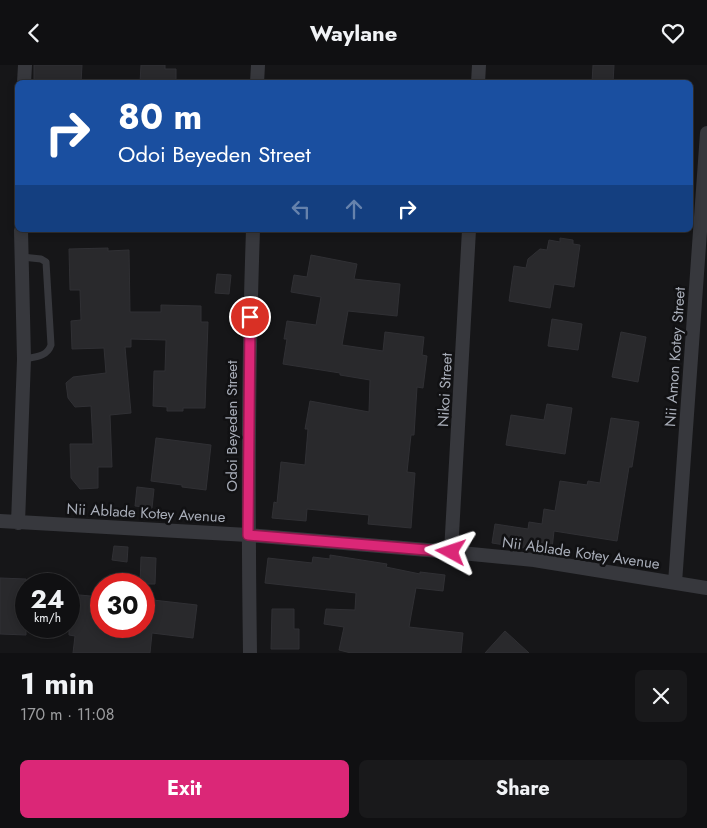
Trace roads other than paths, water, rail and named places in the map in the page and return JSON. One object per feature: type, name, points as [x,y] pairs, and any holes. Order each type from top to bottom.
[{"type":"street","points":[[24,80],[25,65]]},
{"type":"street","points":[[257,80],[258,65]]},
{"type":"street","points":[[478,80],[479,65]]},
{"type":"street","name":"Nii Amon Kotey Street","points":[[675,583],[707,133]]},
{"type":"street","points":[[18,523],[24,359],[21,232]]},
{"type":"street","name":"Odoi Beyeden Street","points":[[250,653],[248,535],[249,335],[253,232]]},
{"type":"street","name":"Nikoi Street","points":[[451,552],[469,232]]},
{"type":"street","name":"Nii Ablade Kotey Avenue","points":[[0,521],[248,535],[451,552],[534,560],[707,588]]},
{"type":"lane","points":[[22,257],[41,259],[46,262],[51,345],[49,352],[45,355],[24,359]]}]
